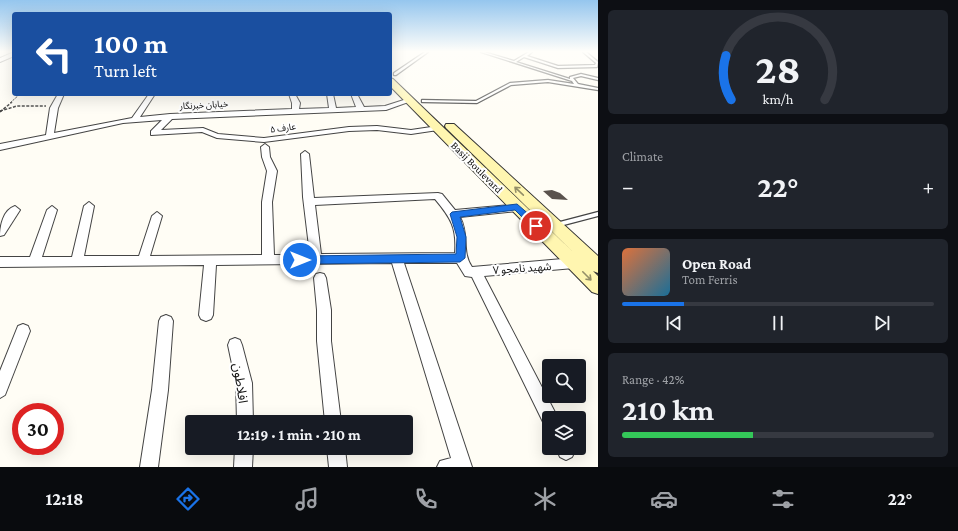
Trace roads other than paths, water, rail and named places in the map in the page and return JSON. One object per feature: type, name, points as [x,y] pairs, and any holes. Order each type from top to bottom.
[{"type":"main road","name":"Basij Boulevard","points":[[392,74],[438,128],[598,287]]},
{"type":"main road","name":"Basij Boulevard","points":[[416,101],[555,225],[598,266]]},
{"type":"street","points":[[50,135],[55,106],[60,96]]},
{"type":"street","points":[[135,119],[151,96]]},
{"type":"street","points":[[293,96],[296,104],[295,111]]},
{"type":"street","points":[[330,96],[333,110]]},
{"type":"street","points":[[355,96],[360,109]]},
{"type":"street","name":"خیابان خبرنگار","points":[[0,147],[50,135],[135,119],[170,116],[386,108],[416,101]]},
{"type":"street","name":"عارف ۵","points":[[170,116],[154,133],[203,130],[217,136],[264,140],[377,128],[411,132],[438,128]]},
{"type":"street","points":[[265,147],[266,157],[272,171],[267,202],[268,260]]},
{"type":"street","points":[[305,154],[308,197],[310,202],[316,260]]},
{"type":"street","points":[[310,202],[438,196],[455,214],[462,237],[460,258],[472,271],[546,411]]},
{"type":"street","points":[[77,261],[89,206]]},
{"type":"street","points":[[455,214],[517,207]]},
{"type":"street","points":[[0,232],[15,210]]},
{"type":"street","points":[[34,262],[52,210]]},
{"type":"street","points":[[143,261],[157,216]]},
{"type":"street","points":[[0,262],[460,258]]},
{"type":"street","points":[[397,259],[457,467]]},
{"type":"street","points":[[206,315],[210,260]]},
{"type":"street","name":"شهید نامجو ۷","points":[[472,271],[574,264]]},
{"type":"street","points":[[320,278],[324,310],[324,341],[332,415]]},
{"type":"street","points":[[150,467],[160,390],[166,321]]},
{"type":"street","points":[[0,390],[24,331]]},
{"type":"street","name":"افلاطون","points":[[235,345],[244,383],[245,415]]},
{"type":"street","points":[[243,467],[244,455]]},
{"type":"street","points":[[337,455],[338,467]]},
{"type":"lane","points":[[551,74],[571,80],[577,85]]},
{"type":"lane","points":[[571,80],[573,76],[598,79]]},
{"type":"lane","points":[[416,101],[477,102],[510,84],[548,81],[598,89]]},
{"type":"lane","points":[[555,225],[598,214]]}]
